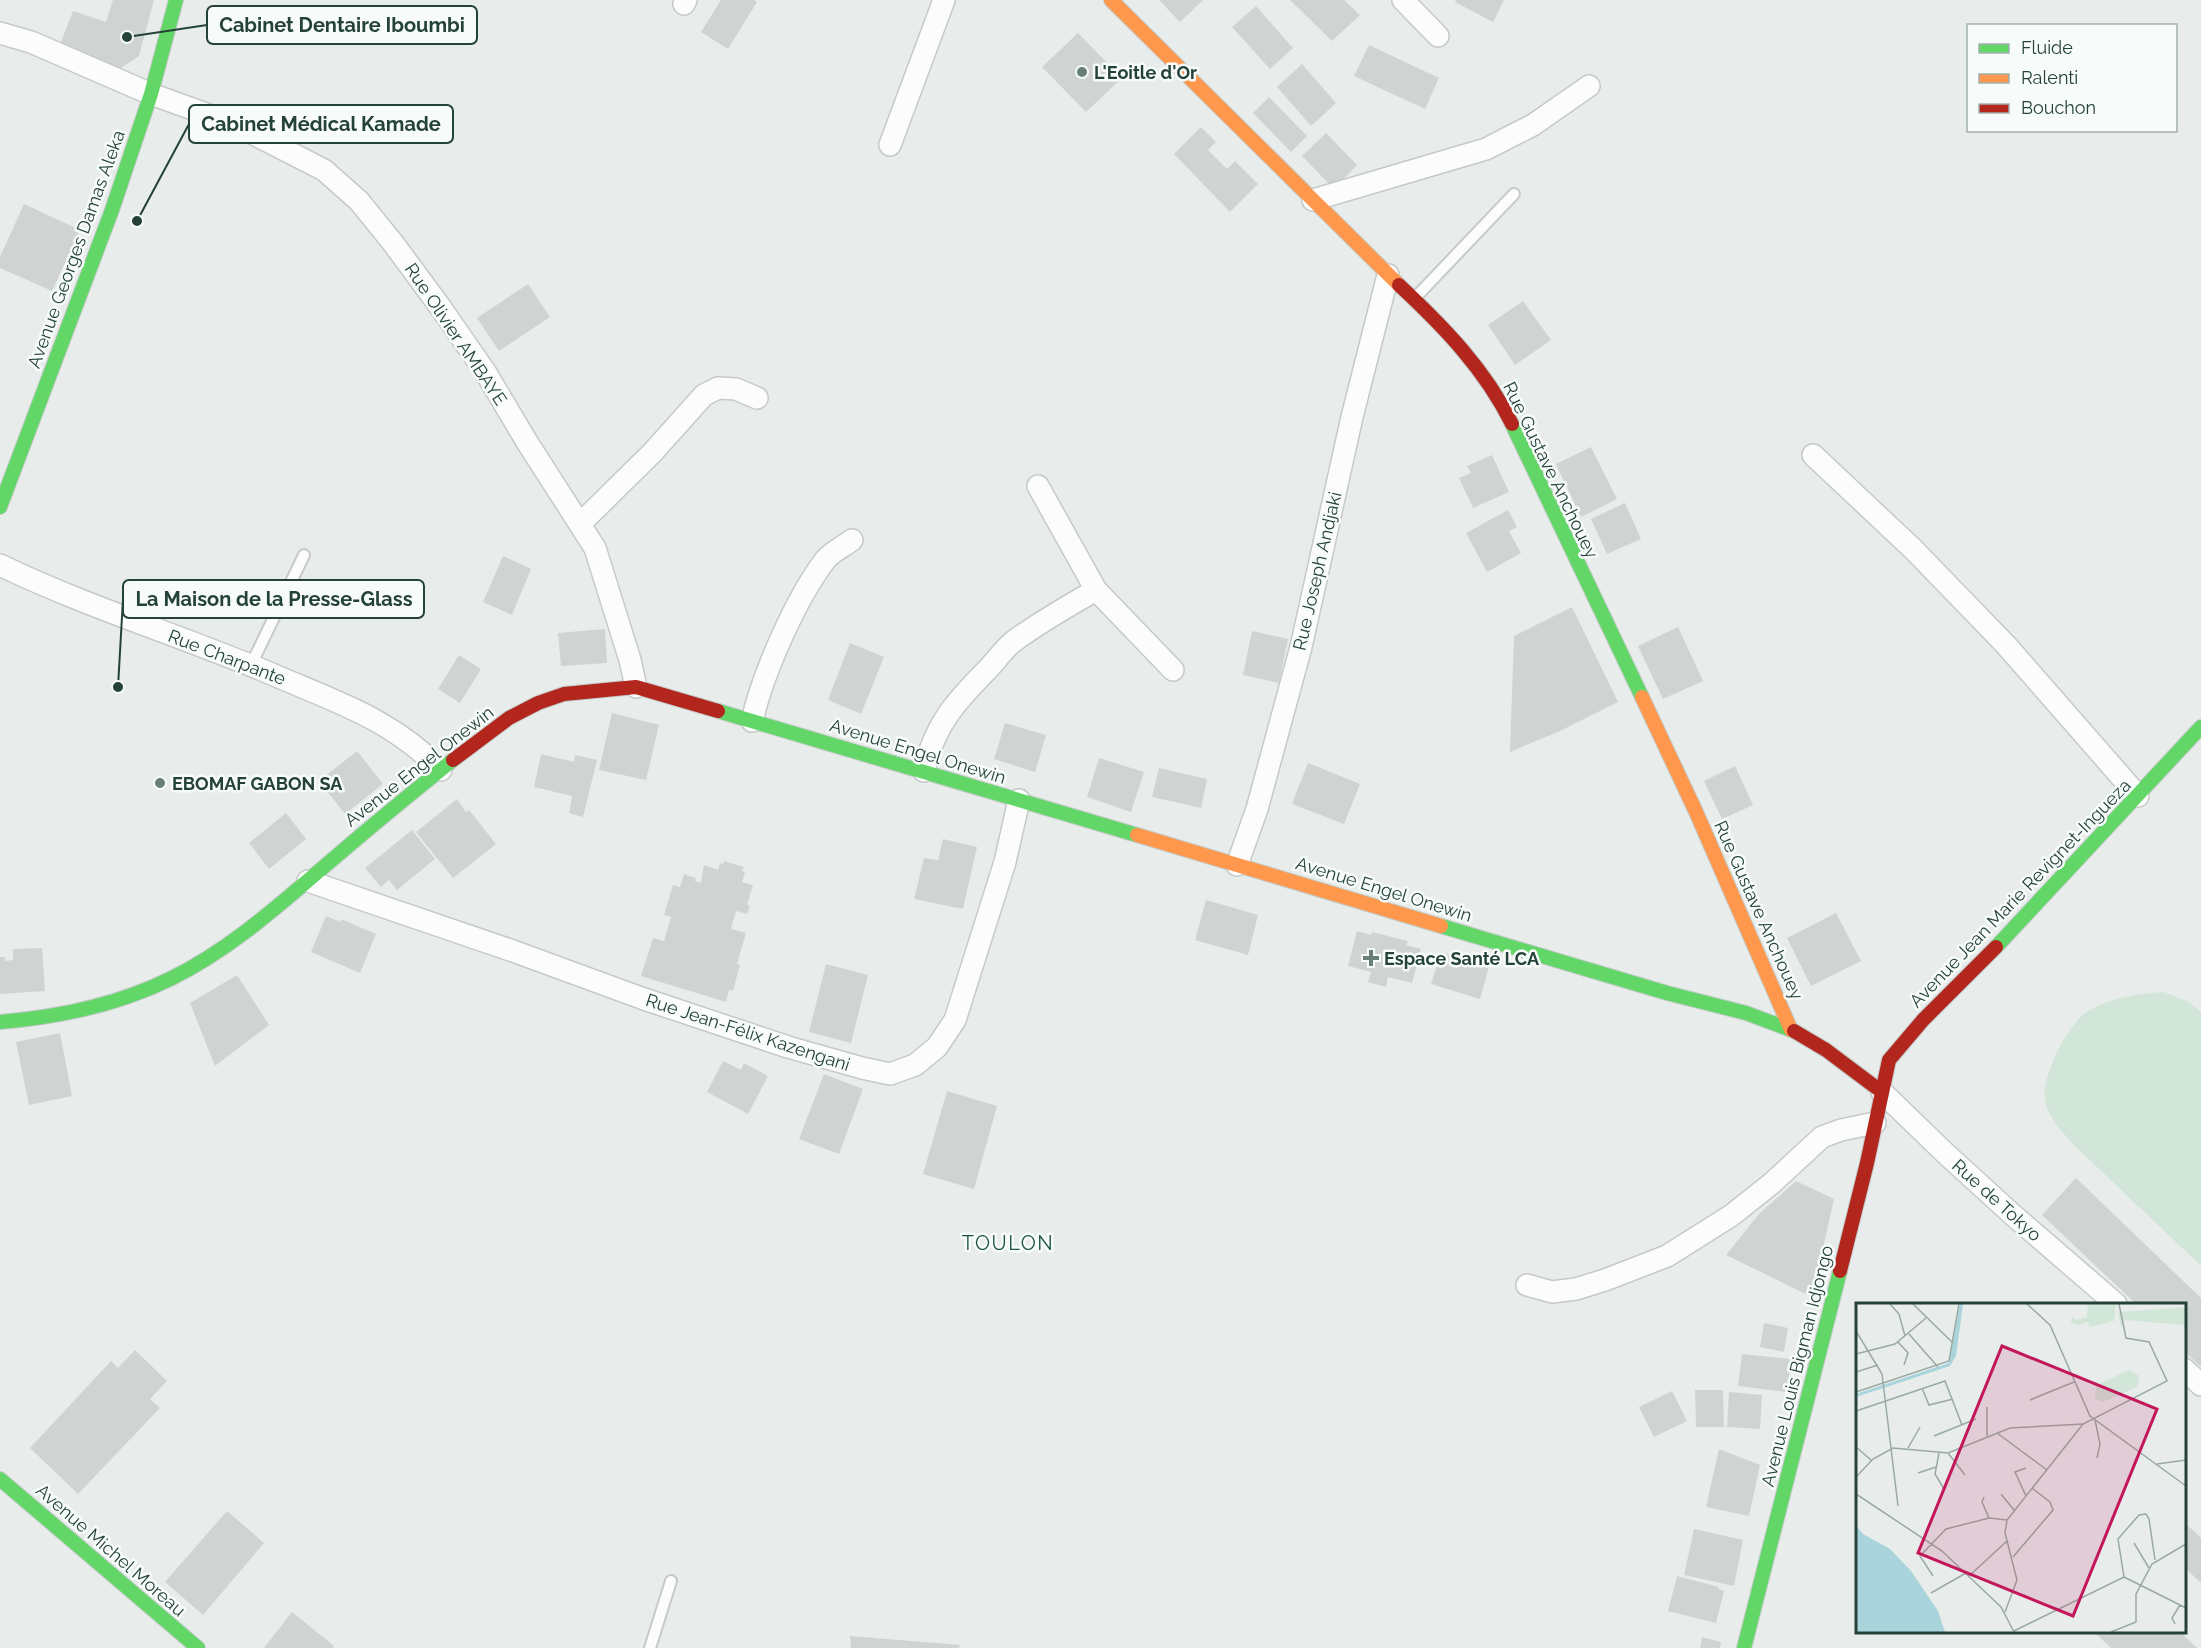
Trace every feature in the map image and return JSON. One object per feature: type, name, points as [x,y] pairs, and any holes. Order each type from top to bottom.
[{"type":"street","name":"Avenue Georges Damas Aleka","points":[[0,507],[111,210],[151,94],[176,0]]},
{"type":"street","points":[[890,145],[944,0]]},
{"type":"street","name":"Rue Gustave Anchouey","points":[[1111,0],[1388,275],[1444,327],[1500,400],[1696,812],[1791,1030]]},
{"type":"street","points":[[1403,0],[1438,36]]},
{"type":"street","name":"Rue Olivier AMBAYE","points":[[0,33],[31,42],[151,94],[234,124],[324,170],[359,201],[441,308],[486,373],[527,442],[581,523],[595,548],[630,660],[636,687]]},
{"type":"street","points":[[1313,200],[1486,149],[1533,125],[1589,86]]},
{"type":"street","name":"Rue Joseph Andjaki","points":[[1237,865],[1257,809],[1301,647],[1352,417],[1388,275]]},
{"type":"street","points":[[581,523],[653,452],[704,395],[718,388],[736,389],[757,398]]},
{"type":"street","points":[[1813,455],[1913,549],[2006,645],[2138,796]]},
{"type":"street","points":[[1038,486],[1096,590],[1173,670]]},
{"type":"street","points":[[752,721],[756,704],[782,636],[805,591],[827,557],[852,540]]},
{"type":"street","name":"Rue Charpante","points":[[0,565],[77,600],[251,665],[364,713],[417,746],[441,770]]},
{"type":"street","points":[[924,771],[927,756],[940,725],[961,695],[1012,643],[1043,621],[1096,590]]},
{"type":"street","name":"Avenue Engel Onewin","points":[[0,1022],[39,1019],[76,1012],[122,999],[172,978],[221,949],[508,718],[538,703],[573,693],[636,687],[1667,993],[1727,1008],[1791,1030],[1818,1046],[1882,1092]]},
{"type":"street","name":"Avenue Jean Marie Revignet-Ingueza","points":[[1882,1092],[1888,1060],[1923,1020],[2006,937],[2201,728]]},
{"type":"street","name":"Rue Jean-Félix Kazengani","points":[[308,881],[788,1047],[890,1074],[915,1065],[937,1047],[955,1020],[1005,862],[1019,800]]},
{"type":"street","name":"Avenue Louis Bigman Idjongo","points":[[1744,1648],[1882,1092]]},
{"type":"street","name":"Rue de Tokyo","points":[[1882,1092],[2004,1208],[2114,1303]]},
{"type":"street","points":[[1527,1285],[1552,1292],[1576,1289],[1667,1256],[1732,1215],[1779,1178],[1822,1137],[1841,1130],[1875,1123]]},
{"type":"street","points":[[2186,1371],[2201,1385]]},
{"type":"street","name":"Avenue Michel Moreau","points":[[0,1479],[198,1648]]},
{"type":"lane","points":[[1413,299],[1514,194]]},
{"type":"lane","points":[[251,665],[304,555]]},
{"type":"lane","points":[[650,1648],[671,1581]]},
{"type":"green space","points":[[2164,992],[2189,1002],[2201,1012],[2201,1266],[2075,1146],[2053,1119],[2045,1100],[2047,1078],[2052,1065],[2065,1038],[2080,1017],[2097,1006],[2115,999]]},
{"type":"building","points":[[113,0],[154,0],[139,56],[121,68],[59,47],[73,11],[106,22]]},
{"type":"building","points":[[721,0],[754,0],[757,2],[728,49],[701,32]]},
{"type":"building","points":[[1159,0],[1203,0],[1180,22]]},
{"type":"building","points":[[1290,0],[1344,0],[1360,15],[1332,41]]},
{"type":"building","points":[[1456,0],[1504,0],[1493,22],[1455,2]]},
{"type":"building","points":[[1256,6],[1293,48],[1270,69],[1232,27]]},
{"type":"building","name":"L'Eoitle d'Or","points":[[1078,33],[1122,78],[1086,112],[1042,67]]},
{"type":"building","points":[[1369,45],[1439,78],[1425,109],[1354,76]]},
{"type":"building","points":[[1302,64],[1336,103],[1311,126],[1277,87]]},
{"type":"building","points":[[1269,97],[1307,136],[1291,152],[1253,113]]},
{"type":"building","points":[[1201,127],[1216,142],[1208,150],[1227,169],[1235,161],[1258,184],[1230,212],[1174,154]]},
{"type":"building","points":[[1326,133],[1357,165],[1334,189],[1302,156]]},
{"type":"building","points":[[24,204],[80,230],[52,291],[0,268],[0,257]]},
{"type":"building","points":[[528,284],[550,317],[499,351],[477,318]]},
{"type":"building","points":[[1523,301],[1551,340],[1515,365],[1488,325]]},
{"type":"building","points":[[1591,447],[1617,499],[1581,517],[1556,464]]},
{"type":"building","points":[[1492,455],[1509,492],[1473,508],[1459,478],[1471,473],[1467,466]]},
{"type":"building","points":[[1625,503],[1641,539],[1607,554],[1591,519]]},
{"type":"building","points":[[1508,510],[1517,527],[1509,531],[1521,553],[1487,572],[1466,533]]},
{"type":"building","points":[[503,556],[531,569],[512,615],[483,602]]},
{"type":"building","points":[[1572,607],[1618,702],[1560,731],[1510,752],[1514,636]]},
{"type":"building","points":[[1678,627],[1703,681],[1663,699],[1638,646]]},
{"type":"building","points":[[605,629],[607,663],[561,666],[558,633]]},
{"type":"building","points":[[1252,631],[1288,639],[1279,683],[1243,675]]},
{"type":"building","points":[[850,643],[884,657],[861,714],[828,700]]},
{"type":"building","points":[[459,655],[481,669],[460,703],[438,689]]},
{"type":"building","points":[[612,713],[659,725],[646,780],[599,770]]},
{"type":"building","points":[[1005,723],[1046,735],[1035,772],[994,759]]},
{"type":"building","points":[[357,751],[383,784],[345,814],[319,781]]},
{"type":"building","points":[[541,754],[574,762],[575,755],[597,760],[583,817],[569,813],[572,796],[534,787]]},
{"type":"building","points":[[1099,758],[1144,772],[1131,812],[1087,797]]},
{"type":"building","points":[[1308,763],[1360,784],[1344,824],[1292,804]]},
{"type":"building","points":[[1735,766],[1753,805],[1722,819],[1704,781]]},
{"type":"building","points":[[1159,768],[1207,779],[1201,808],[1152,797]]},
{"type":"building","points":[[457,799],[466,812],[469,810],[496,844],[453,878],[416,832]]},
{"type":"building","points":[[286,813],[306,839],[269,869],[249,843]]},
{"type":"building","points":[[412,830],[435,859],[397,890],[389,880],[381,887],[365,868]]},
{"type":"building","points":[[943,839],[977,847],[963,909],[914,899],[924,858],[938,860]]},
{"type":"building","points":[[724,861],[744,867],[742,882],[753,885],[747,905],[750,906],[747,914],[736,911],[731,929],[746,933],[737,964],[740,965],[733,991],[729,990],[726,1002],[641,976],[653,938],[664,941],[671,917],[664,915],[673,885],[680,887],[684,874],[696,878],[695,881],[701,883],[704,865],[718,870],[720,863],[723,864]]},
{"type":"building","points":[[1206,900],[1258,915],[1248,955],[1195,940]]},
{"type":"building","points":[[1836,913],[1861,961],[1811,986],[1787,938]]},
{"type":"building","points":[[326,916],[341,922],[341,919],[376,934],[360,973],[311,952]]},
{"type":"building","points":[[1357,931],[1371,935],[1372,932],[1408,941],[1406,945],[1421,949],[1412,983],[1388,977],[1386,987],[1368,982],[1371,972],[1348,966]]},
{"type":"building","points":[[42,948],[45,991],[0,994],[0,957],[5,957],[5,961],[13,960],[13,949]]},
{"type":"building","points":[[1441,952],[1489,967],[1480,999],[1431,984]]},
{"type":"building","points":[[826,964],[868,975],[851,1043],[809,1032]]},
{"type":"building","points":[[237,975],[269,1025],[215,1066],[190,1003]]},
{"type":"building","points":[[60,1033],[72,1096],[29,1105],[16,1042]]},
{"type":"building","points":[[723,1061],[741,1070],[744,1063],[768,1076],[748,1114],[707,1092]]},
{"type":"building","points":[[824,1074],[863,1089],[839,1154],[799,1139]]},
{"type":"building","points":[[947,1091],[997,1106],[974,1189],[923,1174]]},
{"type":"building","points":[[2076,1178],[2201,1298],[2201,1367],[2186,1353],[2186,1303],[2135,1303],[2042,1215]]},
{"type":"building","points":[[1796,1181],[1834,1199],[1812,1297],[1726,1255],[1759,1214]]},
{"type":"building","points":[[1764,1323],[1788,1328],[1784,1352],[1760,1347]]},
{"type":"building","points":[[135,1350],[167,1381],[150,1399],[160,1408],[78,1494],[30,1448],[111,1361],[118,1368]]},
{"type":"building","points":[[1742,1354],[1791,1359],[1787,1392],[1738,1386]]},
{"type":"building","points":[[1695,1390],[1723,1390],[1724,1427],[1696,1427]]},
{"type":"building","points":[[1672,1391],[1687,1421],[1654,1437],[1639,1407]]},
{"type":"building","points":[[1729,1392],[1762,1395],[1760,1429],[1727,1427]]},
{"type":"building","points":[[1719,1449],[1760,1465],[1749,1516],[1706,1507]]},
{"type":"building","points":[[227,1511],[264,1543],[203,1615],[165,1582]]},
{"type":"building","points":[[2186,1524],[2201,1538],[2201,1583],[2186,1569]]},
{"type":"building","points":[[1694,1529],[1743,1540],[1734,1586],[1684,1575]]},
{"type":"building","points":[[1677,1576],[1719,1587],[1718,1589],[1724,1591],[1716,1623],[1668,1611]]},
{"type":"building","points":[[292,1612],[334,1646],[333,1648],[264,1648]]},
{"type":"building","points":[[2095,1633],[2181,1633],[2197,1648],[2111,1648]]},
{"type":"building","points":[[850,1636],[960,1645],[959,1648],[851,1648]]},
{"type":"building","points":[[1702,1637],[1721,1642],[1720,1648],[1700,1648]]},
{"type":"traffic: fast","points":[[0,507],[112,210],[151,94],[176,0]]},
{"type":"traffic: fast","points":[[1512,424],[1642,697]]},
{"type":"traffic: fast","points":[[718,711],[1137,835]]},
{"type":"traffic: fast","points":[[1996,947],[2201,727]]},
{"type":"traffic: fast","points":[[0,1022],[45,1017],[110,1002],[131,996],[193,967],[233,941],[290,896],[453,760]]},
{"type":"traffic: fast","points":[[1441,926],[1667,993],[1746,1013],[1794,1031]]},
{"type":"traffic: fast","points":[[1744,1648],[1840,1271]]},
{"type":"traffic: fast","points":[[0,1479],[198,1648]]},
{"type":"traffic: slow","points":[[1111,0],[1399,285]]},
{"type":"traffic: slow","points":[[1642,697],[1696,812],[1791,1030]]},
{"type":"traffic: slow","points":[[1137,835],[1441,926]]},
{"type":"traffic: jam","points":[[1399,285],[1462,349],[1489,385],[1512,424]]},
{"type":"traffic: jam","points":[[453,760],[509,718],[538,703],[564,694],[636,687],[718,711]]},
{"type":"traffic: jam","points":[[1840,1271],[1867,1163],[1889,1060],[1923,1020],[1996,947]]},
{"type":"traffic: jam","points":[[1794,1031],[1826,1050],[1882,1092]]},
{"type":"place","name":"Cabinet Dentaire Iboumbi","points":[[127,37]]},
{"type":"place","name":"L'Eoitle d'Or","points":[[1082,72]]},
{"type":"place","name":"Cabinet Médical Kamade","points":[[137,221]]},
{"type":"place","name":"La Maison de la Presse-Glass","points":[[118,687]]},
{"type":"place","name":"EBOMAF GABON SA","points":[[160,783]]},
{"type":"place","name":"Espace Santé LCA","points":[[1371,958]]},
{"type":"district","name":"TOULON","points":[[1008,1243]]}]
